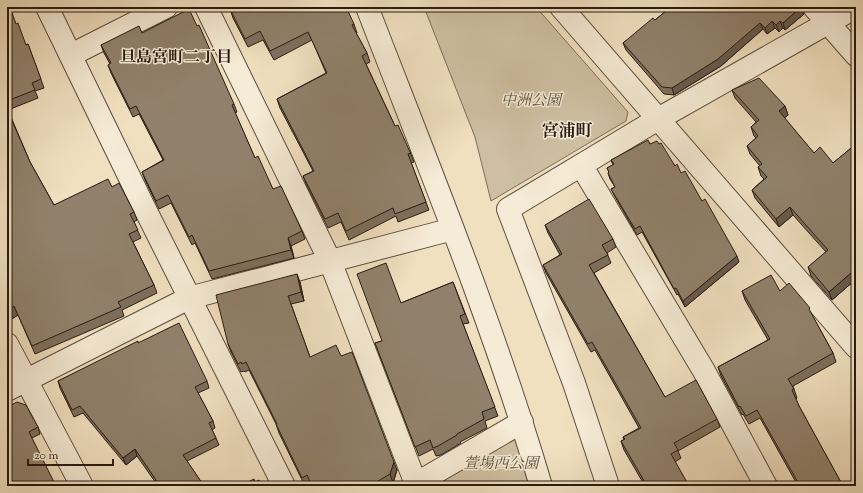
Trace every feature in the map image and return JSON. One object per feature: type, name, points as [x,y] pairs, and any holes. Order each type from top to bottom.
[{"type":"street","points":[[47,7],[189,298],[284,486]]},
{"type":"street","points":[[71,55],[166,7]]},
{"type":"street","points":[[206,7],[330,261],[414,485],[522,422]]},
{"type":"street","points":[[367,7],[453,229],[522,422],[541,486]]},
{"type":"street","points":[[561,7],[856,347]]},
{"type":"street","points":[[814,7],[856,55]]},
{"type":"street","points":[[608,486],[574,383],[508,209],[658,119],[856,7]]},
{"type":"street","points":[[582,165],[704,372],[766,486]]},
{"type":"street","points":[[7,390],[189,298],[453,229]]},
{"type":"street","points":[[7,344],[82,486]]},
{"type":"green space","name":"中洲公園","points":[[424,7],[536,7],[628,112],[626,121],[491,201],[475,137]]},
{"type":"green space","name":"萱場西公園","points":[[514,433],[529,486],[417,486]]},
{"type":"building","points":[[7,7],[10,7],[26,45],[28,44],[41,79],[32,83],[35,90],[7,101]]},
{"type":"building","points":[[234,7],[346,7],[354,24],[352,25],[367,53],[362,56],[395,126],[398,125],[411,153],[408,154],[426,202],[395,214],[393,208],[346,231],[338,213],[325,219],[303,176],[314,171],[277,99],[327,73],[308,32],[270,51],[260,31],[245,39],[230,9]]},
{"type":"building","points":[[671,7],[801,7],[783,23],[780,21],[776,25],[772,21],[765,28],[760,23],[718,59],[672,88],[662,87],[623,43],[653,18],[655,20]]},
{"type":"building","points":[[189,9],[197,26],[199,25],[234,104],[232,105],[255,158],[258,156],[273,189],[281,186],[302,231],[288,238],[291,250],[209,271],[192,235],[189,237],[168,195],[156,201],[142,172],[164,160],[136,106],[130,109],[108,65],[111,63],[101,45],[139,26],[142,33]]},
{"type":"building","points":[[759,78],[785,106],[779,111],[814,153],[820,147],[833,163],[856,144],[856,277],[852,272],[829,292],[808,267],[828,250],[790,207],[776,219],[752,190],[767,177],[758,167],[762,164],[747,146],[758,136],[751,127],[759,120],[732,90]]},
{"type":"building","points":[[7,109],[30,162],[54,205],[108,179],[112,187],[119,183],[134,212],[130,214],[138,230],[129,234],[154,285],[118,302],[121,307],[32,346],[14,306],[7,312]]},
{"type":"building","points":[[648,140],[650,144],[657,141],[659,144],[661,143],[675,166],[677,164],[681,173],[685,171],[702,201],[705,199],[737,256],[683,301],[676,288],[674,289],[640,226],[635,229],[611,189],[615,187],[607,168],[614,164],[611,160]]},
{"type":"building","points":[[589,199],[613,239],[602,245],[608,255],[589,265],[665,397],[696,380],[717,419],[674,443],[678,450],[671,454],[689,486],[647,486],[621,441],[625,439],[623,437],[641,428],[592,342],[588,344],[543,265],[562,254],[545,225]]},
{"type":"building","points":[[386,263],[401,303],[453,282],[465,314],[460,316],[495,407],[482,412],[484,419],[433,448],[430,440],[415,447],[375,343],[382,341],[357,274]]},
{"type":"building","points":[[297,274],[301,292],[288,296],[310,357],[336,345],[341,356],[352,352],[394,462],[390,474],[370,486],[312,486],[307,475],[302,478],[246,362],[242,364],[241,362],[238,364],[228,344],[216,295]]},
{"type":"building","points":[[771,275],[780,291],[789,283],[810,308],[809,309],[833,353],[788,379],[794,389],[792,390],[799,406],[843,486],[800,486],[757,410],[746,416],[740,406],[739,407],[718,367],[770,339],[742,291]]},
{"type":"building","points":[[179,323],[207,381],[195,387],[213,421],[209,423],[216,438],[183,455],[204,486],[160,486],[135,449],[123,458],[80,406],[72,410],[58,381],[138,341],[138,343]]},
{"type":"building","points":[[17,402],[26,405],[38,427],[29,432],[56,486],[7,486],[7,407]]},
{"type":"building","points":[[254,479],[255,482],[259,480],[262,486],[240,486]]},
{"type":"district","name":"旦島宮町二丁目","points":[[176,58]]},
{"type":"district","name":"宮浦町","points":[[567,132]]}]
